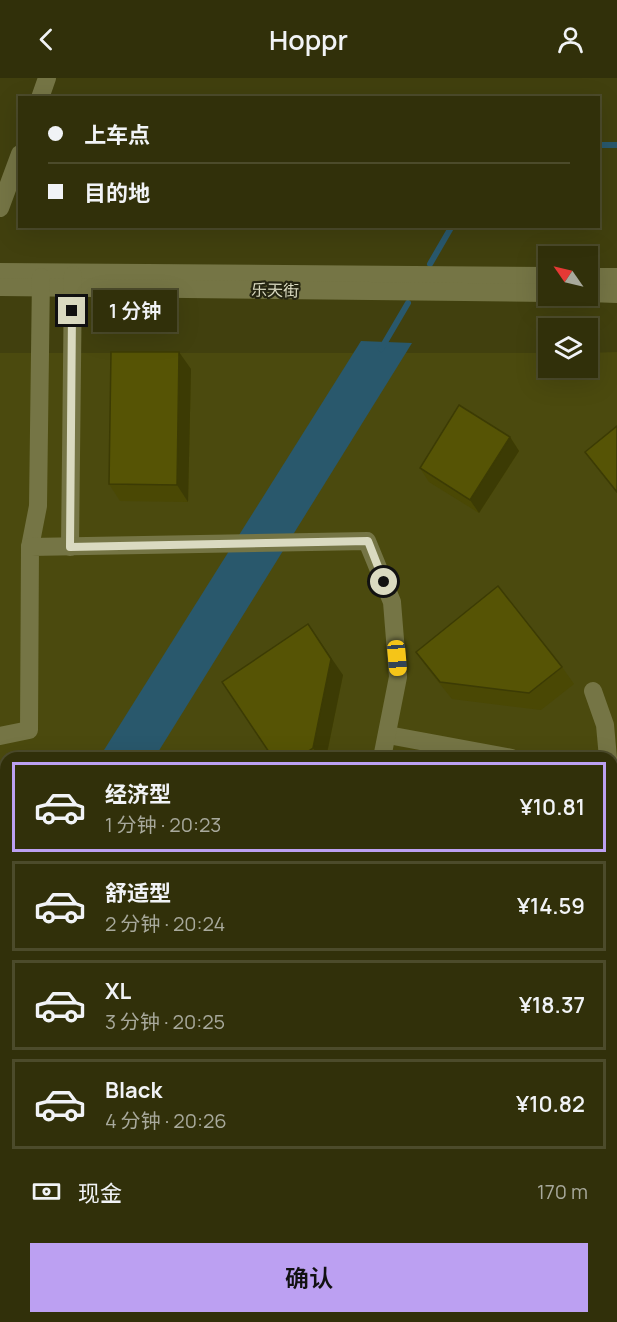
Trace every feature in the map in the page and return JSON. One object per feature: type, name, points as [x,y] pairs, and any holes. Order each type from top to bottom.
[{"type":"street","points":[[41,96],[47,78]]},
{"type":"street","points":[[0,208],[18,159]]},
{"type":"street","name":"乐天街","points":[[0,272],[41,280]]},
{"type":"street","name":"乐天街","points":[[0,287],[41,280],[538,276]]},
{"type":"street","points":[[598,277],[617,277]]},
{"type":"street","points":[[0,736],[29,730],[30,547],[38,506],[41,280]]},
{"type":"street","points":[[70,547],[73,280]]},
{"type":"street","name":"乐天街","points":[[73,280],[538,293]]},
{"type":"street","points":[[598,293],[617,294]]},
{"type":"street","points":[[30,547],[368,541],[392,602],[398,677],[384,752]]},
{"type":"street","points":[[593,691],[605,724],[607,752]]},
{"type":"street","points":[[388,735],[480,752]]},
{"type":"shaded area","points":[[617,352],[617,752],[0,752],[0,353],[538,353],[538,378],[598,378],[598,353]]},
{"type":"water","points":[[361,341],[412,343],[158,752],[103,752]]},
{"type":"building","points":[[111,352],[179,352],[177,485],[109,484]]},
{"type":"building","points":[[459,405],[510,437],[470,500],[420,468]]},
{"type":"building","points":[[617,426],[617,492],[585,452]]},
{"type":"building","points":[[498,586],[562,667],[529,693],[440,682],[416,652]]},
{"type":"building","points":[[308,624],[331,659],[313,748],[307,752],[269,752],[222,682]]},
{"type":"waterway","points":[[600,145],[617,145]]},
{"type":"waterway","points":[[430,264],[451,228]]},
{"type":"waterway","points":[[381,349],[408,303]]},
{"type":"route","points":[[72,311],[70,547],[368,541],[384,582]]}]
